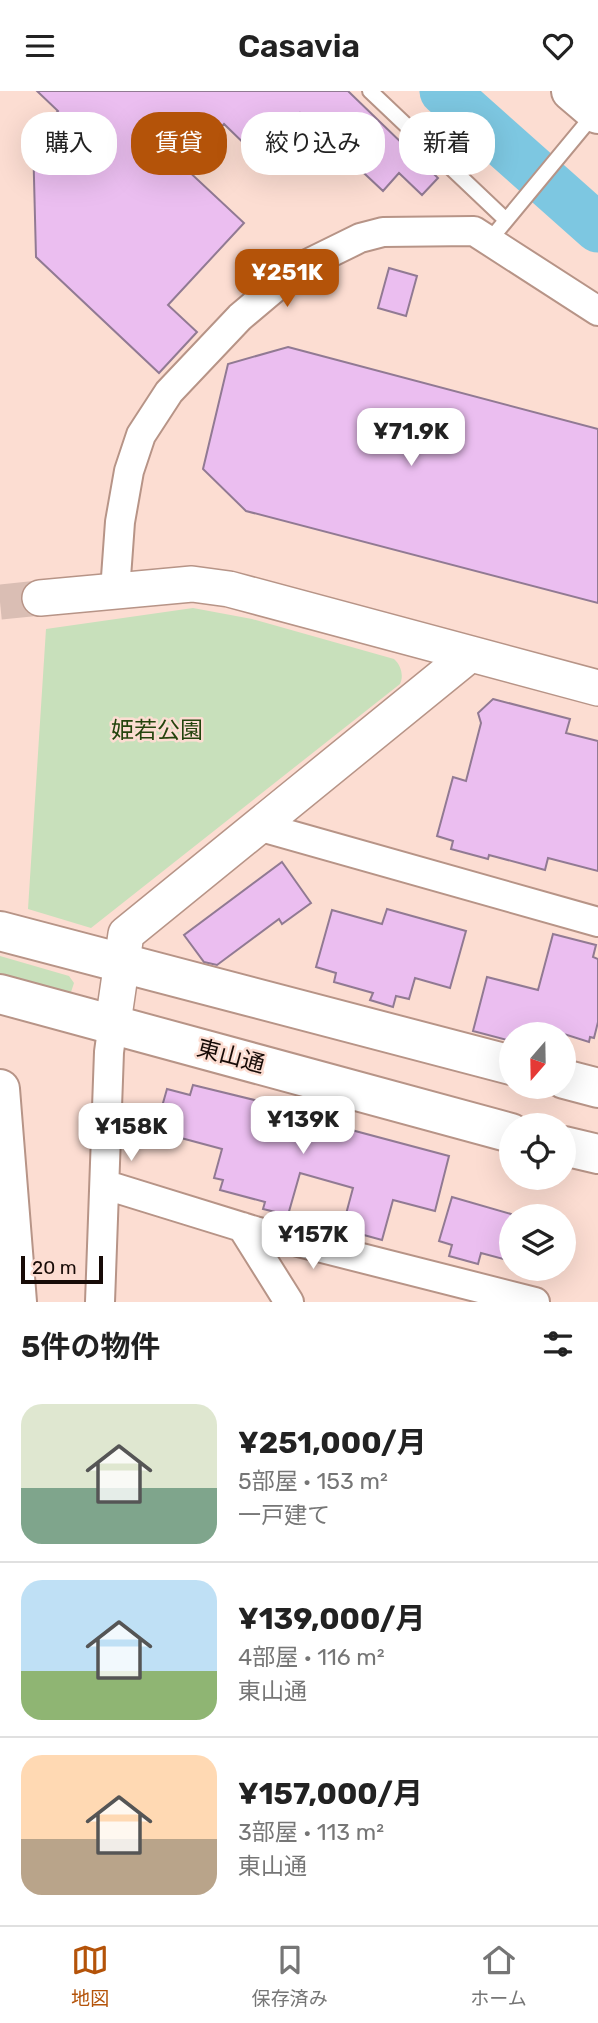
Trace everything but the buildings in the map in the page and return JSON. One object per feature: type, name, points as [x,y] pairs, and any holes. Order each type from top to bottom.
[{"type":"main road","points":[[0,931],[499,1062]]},
{"type":"main road","name":"東山通","points":[[0,994],[499,1130]]},
{"type":"main road","points":[[576,1082],[598,1088]]},
{"type":"main road","points":[[0,1089],[17,1302]]},
{"type":"main road","points":[[576,1150],[598,1155]]},
{"type":"street","points":[[116,591],[121,522],[129,471],[141,435],[169,392],[240,317],[298,269],[360,238],[383,232],[495,233],[598,311]]},
{"type":"street","points":[[40,598],[192,583],[229,589],[598,688]]},
{"type":"street","points":[[100,1302],[109,1052],[126,934],[469,655]]},
{"type":"street","points":[[258,826],[598,922]]},
{"type":"street","points":[[106,1185],[242,1227],[535,1302]]},
{"type":"street","points":[[242,1227],[289,1302]]},
{"type":"lane","points":[[370,91],[495,233],[590,108]]},
{"type":"green space","name":"姫若公園","points":[[193,608],[252,619],[394,659],[401,671],[400,684],[91,928],[28,909],[46,629]]},
{"type":"green space","points":[[0,956],[69,976],[74,983],[71,992],[63,996],[0,979]]},
{"type":"waterway","points":[[444,91],[598,228]]},
{"type":"tunnel","points":[[0,602],[40,598]]}]
